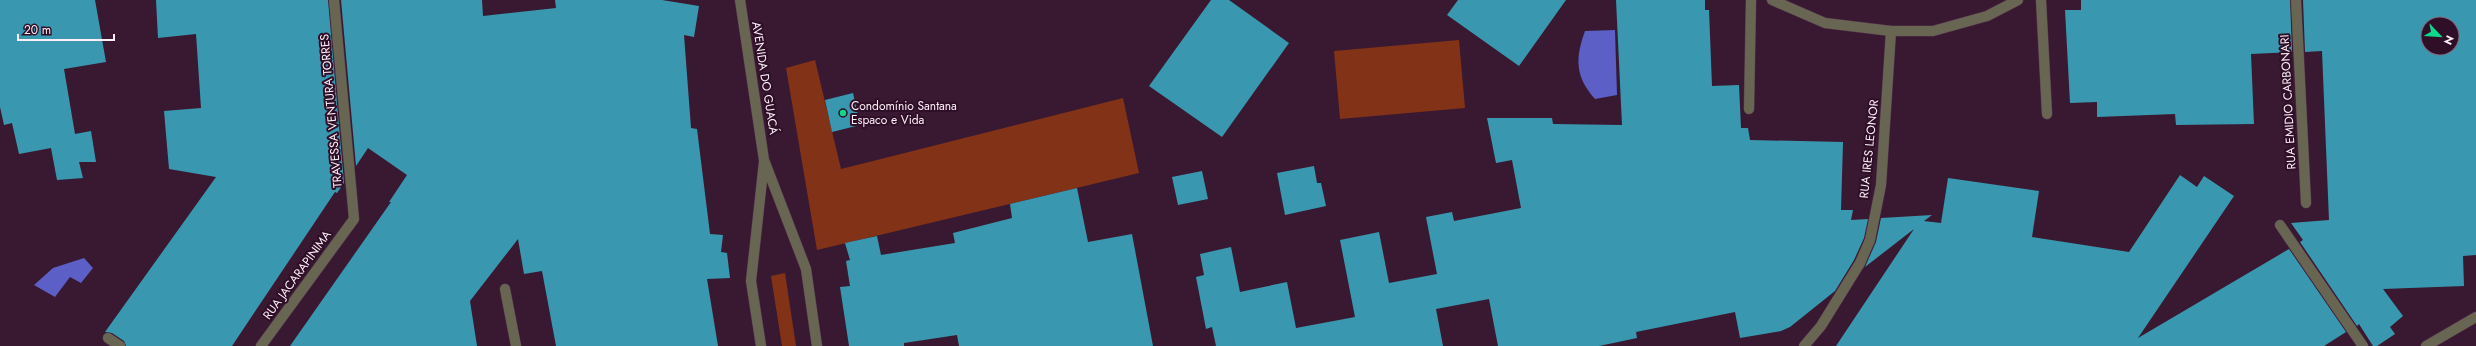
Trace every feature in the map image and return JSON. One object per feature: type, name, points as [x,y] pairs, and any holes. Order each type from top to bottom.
[{"type":"street","name":"TRAVESSA VENTURA TORRES","points":[[334,0],[354,219]]},
{"type":"street","name":"AVENIDA DO GUACÁ","points":[[740,0],[764,160],[806,270],[818,346]]},
{"type":"street","points":[[1749,109],[1751,0]]},
{"type":"street","points":[[1772,0],[1825,23],[1891,31],[1933,31],[1987,16],[2018,0]]},
{"type":"street","points":[[2041,0],[2047,114]]},
{"type":"street","name":"RUA EMIDIO CARBONARI","points":[[2296,0],[2306,202]]},
{"type":"street","name":"RUA IRES LEONOR","points":[[1804,346],[1821,326],[1860,263],[1870,240],[1881,185],[1891,31]]},
{"type":"street","name":"AVENIDA DO GUACÁ","points":[[761,346],[751,280],[764,160]]},
{"type":"street","name":"RUA JACARAPINIMA","points":[[262,346],[354,219]]},
{"type":"street","points":[[2280,225],[2363,346]]},
{"type":"street","points":[[505,289],[516,346]]},
{"type":"street","points":[[2426,346],[2476,317]]},
{"type":"street","points":[[108,338],[120,346]]},
{"type":"shaded area","points":[[1615,30],[1617,95],[1595,99],[1588,91],[1580,75],[1578,59],[1582,41],[1585,31]]},
{"type":"shaded area","points":[[1459,40],[1465,108],[1340,119],[1334,51]]},
{"type":"shaded area","points":[[815,60],[841,169],[1123,98],[1139,173],[817,250],[786,68]]},
{"type":"shaded area","points":[[84,258],[93,268],[81,283],[70,277],[55,297],[34,285],[53,268]]},
{"type":"shaded area","points":[[785,273],[796,346],[782,346],[771,276]]},
{"type":"building","points":[[0,0],[95,0],[106,62],[64,69],[75,134],[91,131],[96,162],[79,162],[83,178],[57,180],[51,148],[19,154],[12,123],[4,125],[0,107]]},
{"type":"building","points":[[156,0],[328,0],[344,183],[337,193],[335,192],[232,346],[126,346],[124,341],[112,333],[105,332],[216,177],[169,169],[164,111],[201,108],[196,34],[158,38]]},
{"type":"building","points":[[341,0],[482,0],[483,16],[556,8],[555,0],[662,0],[699,6],[694,37],[684,35],[691,128],[697,129],[710,234],[723,235],[721,252],[727,253],[730,278],[707,279],[718,346],[556,346],[542,271],[524,274],[518,239],[470,301],[477,346],[290,346],[391,202],[389,202],[407,175],[368,148],[356,166]]},
{"type":"building","points":[[1211,0],[1229,0],[1289,43],[1222,137],[1149,86]]},
{"type":"building","points":[[1458,0],[1566,0],[1519,66],[1447,15]]},
{"type":"building","points":[[1616,0],[1705,0],[1705,10],[1709,10],[1712,86],[1739,85],[1741,128],[1748,128],[1750,140],[1843,142],[1841,210],[1853,210],[1851,220],[1868,219],[1864,238],[1854,260],[1835,291],[1790,327],[1781,331],[1740,338],[1735,312],[1636,332],[1637,338],[1599,346],[1498,346],[1489,299],[1436,309],[1443,346],[1216,346],[1212,327],[1206,329],[1196,277],[1204,275],[1200,254],[1231,247],[1240,292],[1287,282],[1296,328],[1355,317],[1340,240],[1379,232],[1389,283],[1437,274],[1426,217],[1452,212],[1454,221],[1521,208],[1512,160],[1496,163],[1487,118],[1552,118],[1553,124],[1622,125]]},
{"type":"building","points":[[2081,0],[2290,0],[2292,52],[2251,54],[2254,124],[2176,125],[2175,114],[2097,117],[2097,102],[2070,103],[2065,10],[2081,10]]},
{"type":"building","points":[[2303,0],[2476,0],[2476,255],[2463,256],[2464,286],[2383,289],[2403,316],[2390,327],[2395,334],[2377,346],[2373,346],[2359,324],[2357,326],[2300,242],[2303,240],[2291,223],[2329,220],[2322,51],[2305,52]]},
{"type":"building","name":"Condomínio Santana Espaco e Vida","points":[[853,93],[860,125],[832,132],[825,100]]},
{"type":"building","points":[[1314,166],[1317,183],[1321,183],[1326,206],[1285,215],[1277,173]]},
{"type":"building","points":[[1202,171],[1208,199],[1178,205],[1172,177]]},
{"type":"building","points":[[2180,175],[2197,187],[2204,176],[2234,196],[2138,338],[2289,249],[2346,332],[2324,346],[1836,346],[1914,229],[1865,267],[1876,242],[1881,218],[1932,215],[1924,221],[1941,223],[1948,178],[2039,191],[2032,237],[2129,252]]},
{"type":"building","points":[[1077,188],[1088,242],[1132,234],[1153,346],[959,346],[957,335],[904,343],[904,346],[849,346],[840,287],[850,286],[846,261],[850,260],[845,243],[877,236],[881,255],[955,243],[953,233],[1012,218],[1010,204]]},
{"type":"place","name":"Condomínio Santana Espaco e Vida","points":[[843,113]]}]
